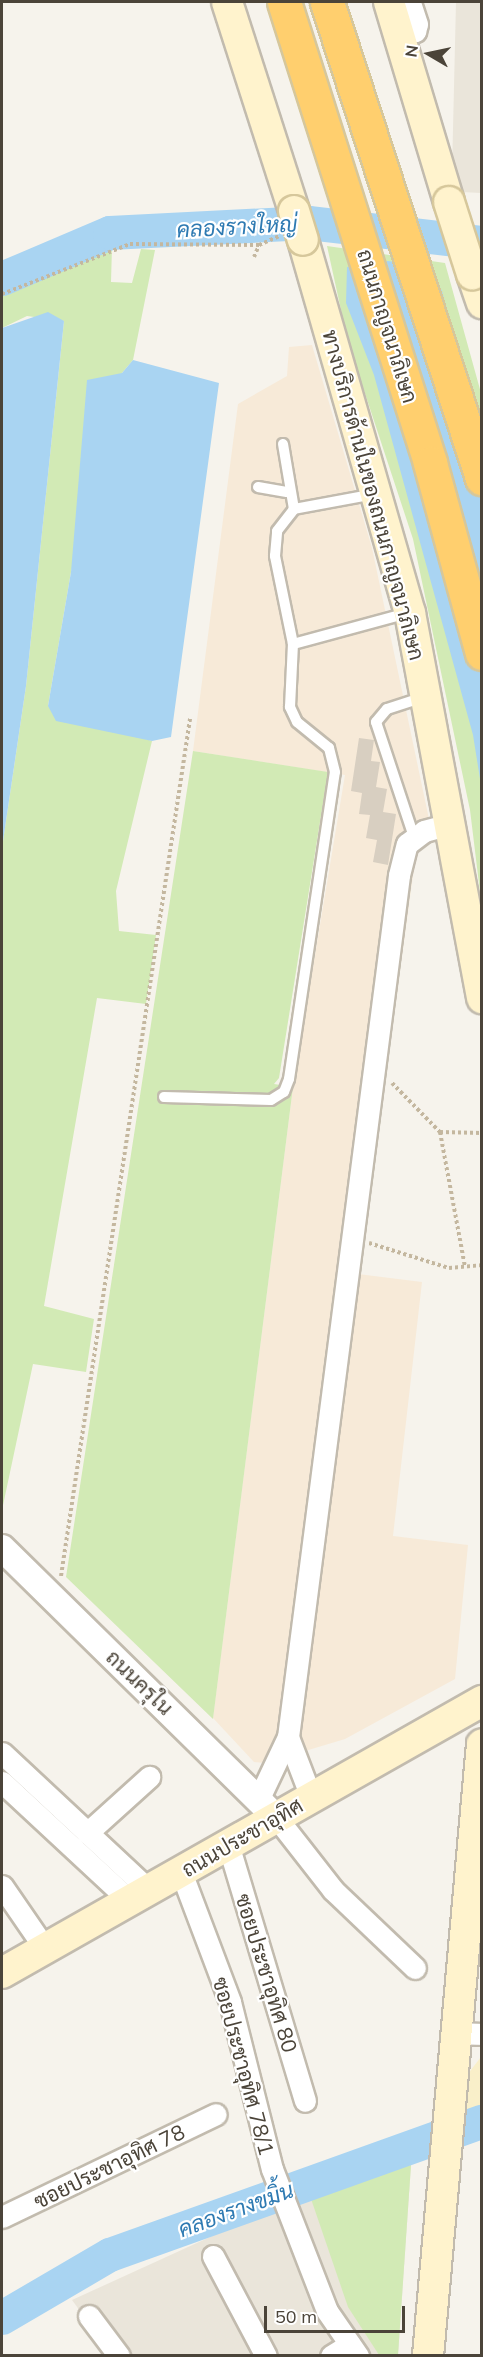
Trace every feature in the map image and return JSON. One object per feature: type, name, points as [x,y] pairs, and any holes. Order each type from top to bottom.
[{"type":"highway","name":"ถนนกาญจนาภิเษก","points":[[284,2],[426,451],[482,654]]},
{"type":"highway","name":"ถนนกาญจนาภิเษก","points":[[327,2],[482,478]]},
{"type":"main road","name":"ทางบริการด้านในของถนนกาญจนาภิเษก","points":[[227,2],[378,493],[410,612],[453,823],[482,998]]},
{"type":"main road","points":[[389,2],[482,303]]},
{"type":"main road","name":"ถนนประชาอุทิศ","points":[[2,1973],[228,1844],[268,1807],[311,1797],[482,1701]]},
{"type":"main road","points":[[428,2355],[449,2102],[468,2034],[482,1744]]},
{"type":"street","points":[[399,36],[415,31],[417,24],[410,2]]},
{"type":"street","points":[[415,1968],[333,1890],[268,1807],[288,1737],[399,875],[406,844],[414,837],[453,823]]},
{"type":"street","name":"ถนนครุใน","points":[[2,1548],[268,1807]]},
{"type":"street","points":[[288,1737],[311,1797]]},
{"type":"street","points":[[2,1753],[87,1833],[139,1895]]},
{"type":"street","points":[[87,1833],[149,1777]]},
{"type":"street","points":[[2,1782],[139,1895]]},
{"type":"street","name":"ซอยประชาอุทิศ 80","points":[[228,1844],[305,2101]]},
{"type":"street","name":"ซอยประชาอุทิศ 78/1","points":[[181,1872],[230,2002],[272,2169],[327,2311],[354,2350]]},
{"type":"street","points":[[2,1886],[44,1947]]},
{"type":"street","name":"ซอยประชาอุทิศ 78","points":[[2,2217],[216,2114]]},
{"type":"street","points":[[213,2256],[266,2355]]},
{"type":"street","points":[[89,2316],[119,2355]]},
{"type":"street","points":[[331,2355],[354,2350]]},
{"type":"lane","points":[[283,444],[287,492],[294,509]]},
{"type":"lane","points":[[258,488],[287,492]]},
{"type":"lane","points":[[164,1096],[272,1100],[284,1092],[289,1079],[335,772],[329,748],[297,722],[290,707],[293,644],[275,556],[277,531],[294,509],[378,493]]},
{"type":"lane","points":[[293,644],[410,612]]},
{"type":"lane","points":[[414,837],[376,722],[387,709],[427,695]]},
{"type":"path","points":[[2,294],[130,244],[259,245],[295,228]]},
{"type":"path","points":[[254,257],[259,245]]},
{"type":"path","points":[[47,1592],[61,1577],[190,719]]},
{"type":"path","points":[[373,1072],[392,1082],[440,1132],[465,1266]]},
{"type":"path","points":[[440,1132],[482,1133]]},
{"type":"path","points":[[352,1236],[408,1258],[465,1266],[482,1265]]},
{"type":"shaded area","points":[[456,2],[481,2],[481,193],[462,192],[452,171]]},
{"type":"shaded area","points":[[312,345],[372,548],[430,824],[416,854],[358,1274],[422,1282],[393,1536],[468,1545],[455,1679],[345,1739],[265,1763],[254,1762],[213,1718],[293,1087],[345,775],[193,751],[238,404],[287,376],[289,347]]},
{"type":"shaded area","points":[[411,2165],[398,2355],[112,2355],[72,2300],[302,2195]]},
{"type":"green space","points":[[327,246],[445,263],[481,393],[481,900],[470,810],[413,539],[348,342]]},
{"type":"green space","points":[[112,247],[111,282],[132,283],[141,249],[155,250],[133,360],[122,373],[71,572],[48,706],[152,741],[116,891],[119,931],[156,935],[146,1004],[97,998],[44,1306],[94,1319],[86,1372],[33,1364],[2,1510],[2,848],[26,686],[64,321],[27,316],[2,328],[2,286]]},
{"type":"green space","points":[[193,751],[328,772],[279,1078],[274,1084],[293,1087],[213,1719],[66,1577]]},
{"type":"green space","points":[[411,2165],[398,2355],[379,2355],[348,2307],[309,2193]]},
{"type":"sand","points":[[481,2057],[481,2111],[463,2114],[467,2075]]},
{"type":"water","points":[[388,261],[429,267],[442,291],[481,433],[481,785],[473,735],[374,375],[346,303],[347,267]]},
{"type":"water","points":[[48,312],[64,321],[26,686],[2,848],[2,328]]},
{"type":"water","points":[[133,360],[219,383],[171,737],[152,741],[56,721],[48,706],[71,572],[87,380],[122,373]]},
{"type":"building","points":[[359,738],[374,740],[371,761],[380,762],[376,787],[387,789],[383,812],[396,814],[388,865],[373,862],[377,840],[366,838],[370,815],[359,814],[362,793],[351,791]]},
{"type":"waterway","name":"คลองรางใหญ่","points":[[2,279],[110,233],[309,223],[482,243]]},
{"type":"waterway","name":"คลองรางขมิ้น","points":[[2,2318],[110,2255],[482,2122]]}]
